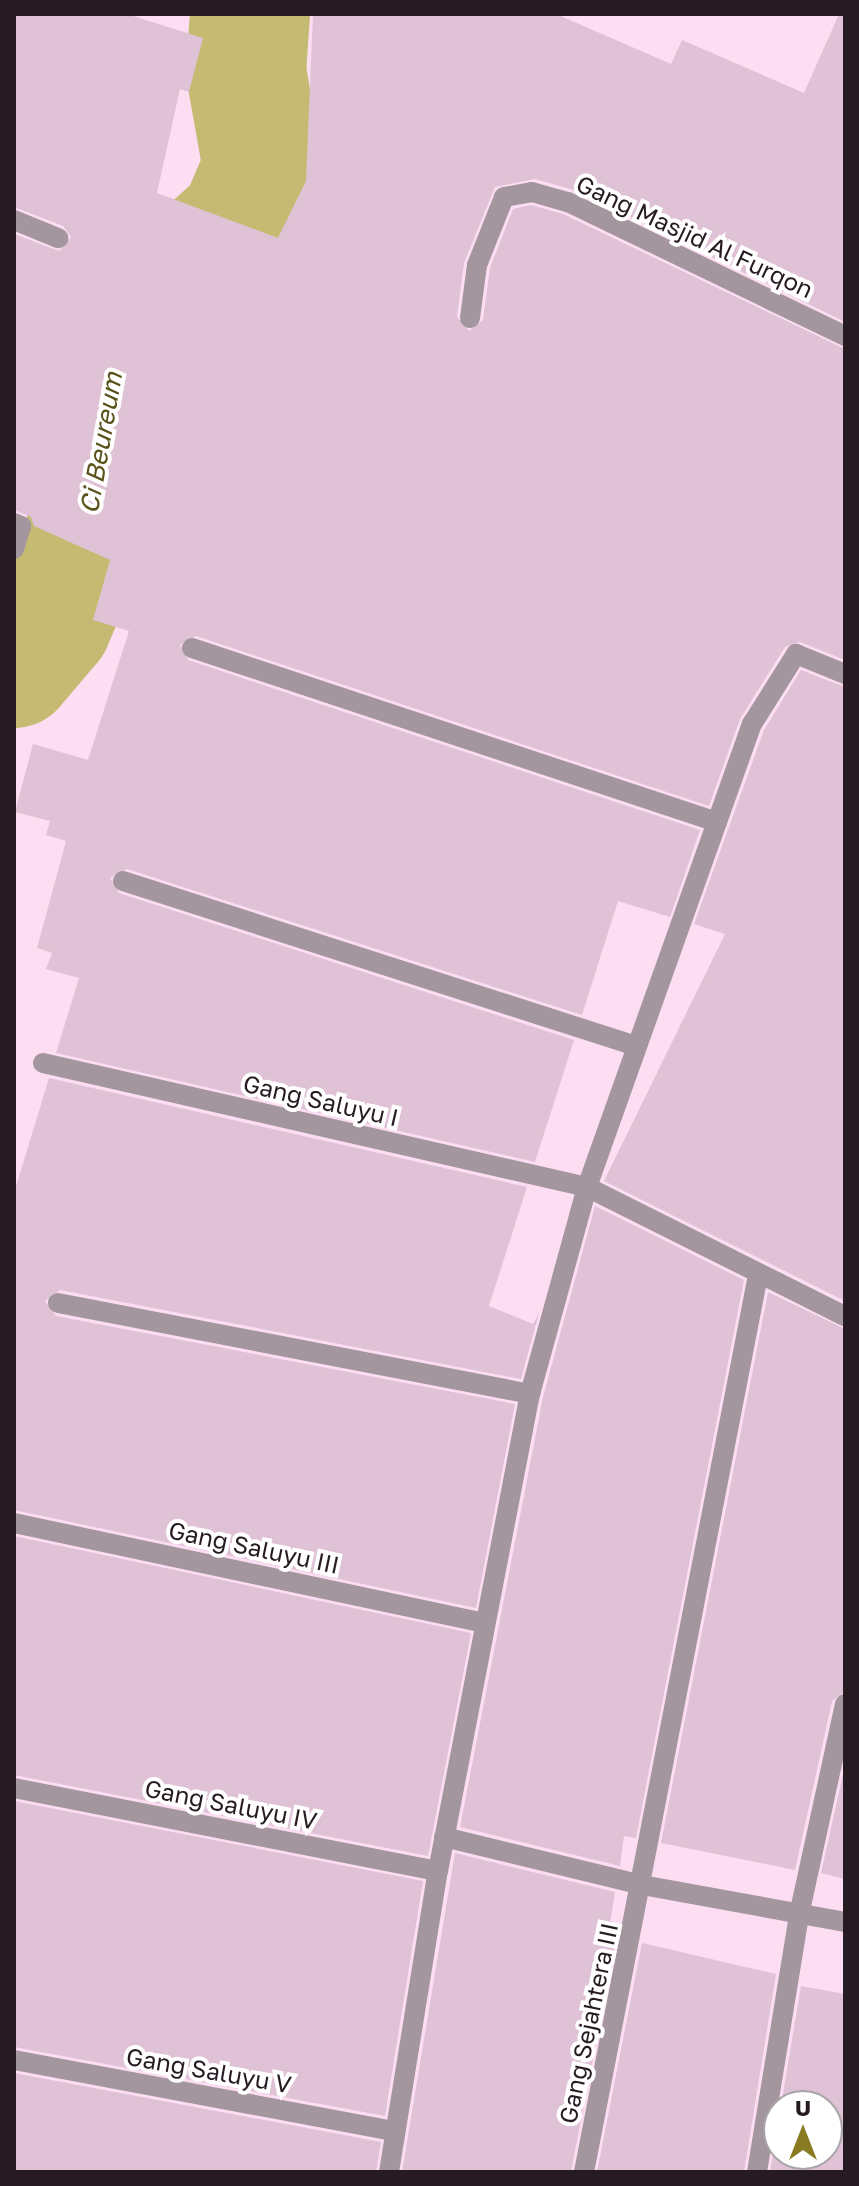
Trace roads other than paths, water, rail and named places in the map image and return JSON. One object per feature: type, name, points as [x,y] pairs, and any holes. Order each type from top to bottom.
[{"type":"street","name":"Gang Masjid Al Furqon","points":[[470,318],[477,265],[504,197],[532,192],[568,202],[845,336]]},
{"type":"street","points":[[14,220],[58,238]]},
{"type":"street","points":[[14,523],[21,526],[14,549]]},
{"type":"street","points":[[192,648],[717,822]]},
{"type":"street","points":[[389,2172],[444,1837],[530,1394],[587,1187],[752,724],[789,660],[796,654],[845,674]]},
{"type":"street","points":[[123,881],[636,1046]]},
{"type":"street","name":"Gang Saluyu I","points":[[43,1063],[587,1187],[845,1316]]},
{"type":"street","name":"Gang Sejahtera III","points":[[584,2172],[758,1275]]},
{"type":"street","points":[[58,1303],[530,1394]]},
{"type":"street","name":"Gang Saluyu III","points":[[14,1523],[484,1623]]},
{"type":"street","points":[[757,2172],[799,1915],[845,1704]]},
{"type":"street","name":"Gang Saluyu IV","points":[[14,1788],[438,1871]]},
{"type":"street","points":[[444,1837],[642,1885],[845,1922]]},
{"type":"street","name":"Gang Saluyu V","points":[[14,2060],[395,2131]]},
{"type":"waterway","name":"Ci Beureum","points":[[14,668],[52,623],[82,553],[112,368],[142,309],[240,221],[263,167],[246,72],[250,14]]}]
